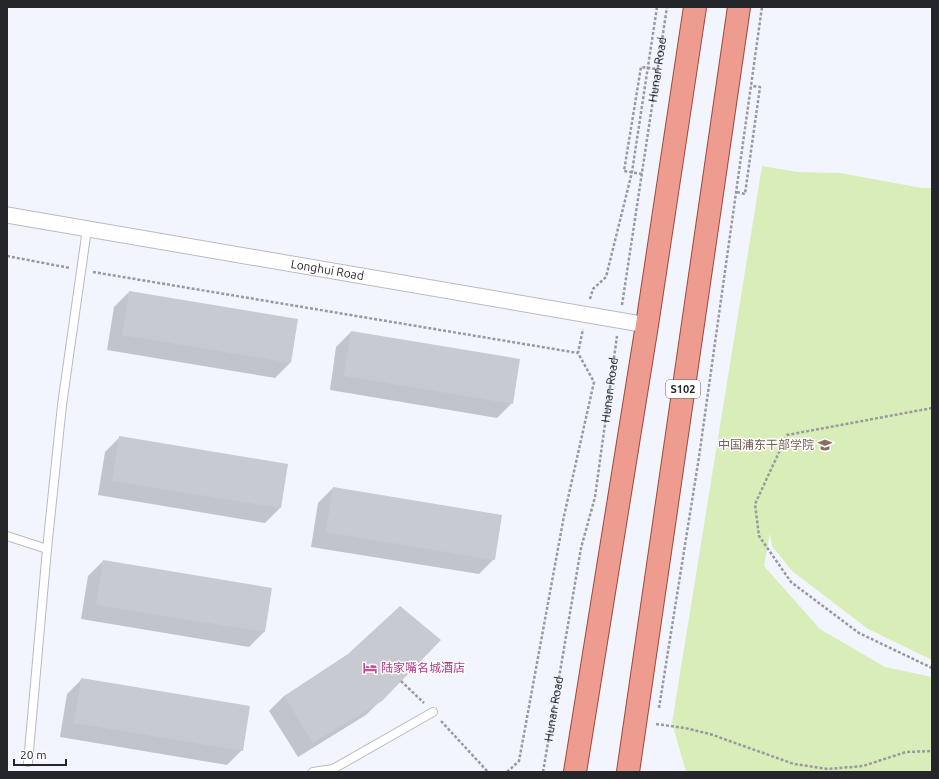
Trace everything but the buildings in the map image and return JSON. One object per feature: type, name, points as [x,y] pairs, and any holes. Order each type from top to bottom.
[{"type":"main road","name":"Hunan Road","points":[[575,772],[647,326],[695,7]]},
{"type":"main road","name":"S102","points":[[628,772],[739,7]]},
{"type":"street","name":"Longhui Road","points":[[7,215],[647,326]]},
{"type":"lane","points":[[28,762],[47,549],[62,405],[87,229]]},
{"type":"lane","points":[[7,536],[47,549]]},
{"type":"lane","points":[[313,772],[333,769],[433,712]]},
{"type":"path","points":[[507,772],[519,761],[564,516],[594,382],[578,353],[593,289],[606,277],[632,172],[657,7]]},
{"type":"path","name":"Hunan Road","points":[[543,772],[581,548],[595,497],[667,7]]},
{"type":"path","points":[[655,731],[699,457],[762,7]]},
{"type":"path","points":[[642,174],[624,171],[641,67],[657,69]]},
{"type":"path","points":[[737,192],[745,194],[753,141],[760,87],[751,86]]},
{"type":"path","points":[[7,256],[81,270],[578,353]]},
{"type":"path","points":[[932,408],[787,435],[755,504],[759,536],[791,582],[859,633],[932,668]]},
{"type":"path","points":[[401,681],[433,712],[488,772]]},
{"type":"path","points":[[656,724],[685,728],[710,734],[794,764],[828,769],[863,766],[906,752],[932,751]]},
{"type":"green space","name":"中国浦东干部学院","points":[[762,166],[798,172],[840,173],[922,188],[932,188],[932,660],[868,629],[792,571],[772,546],[770,533],[764,566],[820,629],[885,667],[932,677],[932,772],[686,772],[672,723]]},
{"type":"place","name":"中国浦东干部学院","points":[[825,445]]},
{"type":"place","name":"陆家嘴名城酒店","points":[[370,668]]}]
